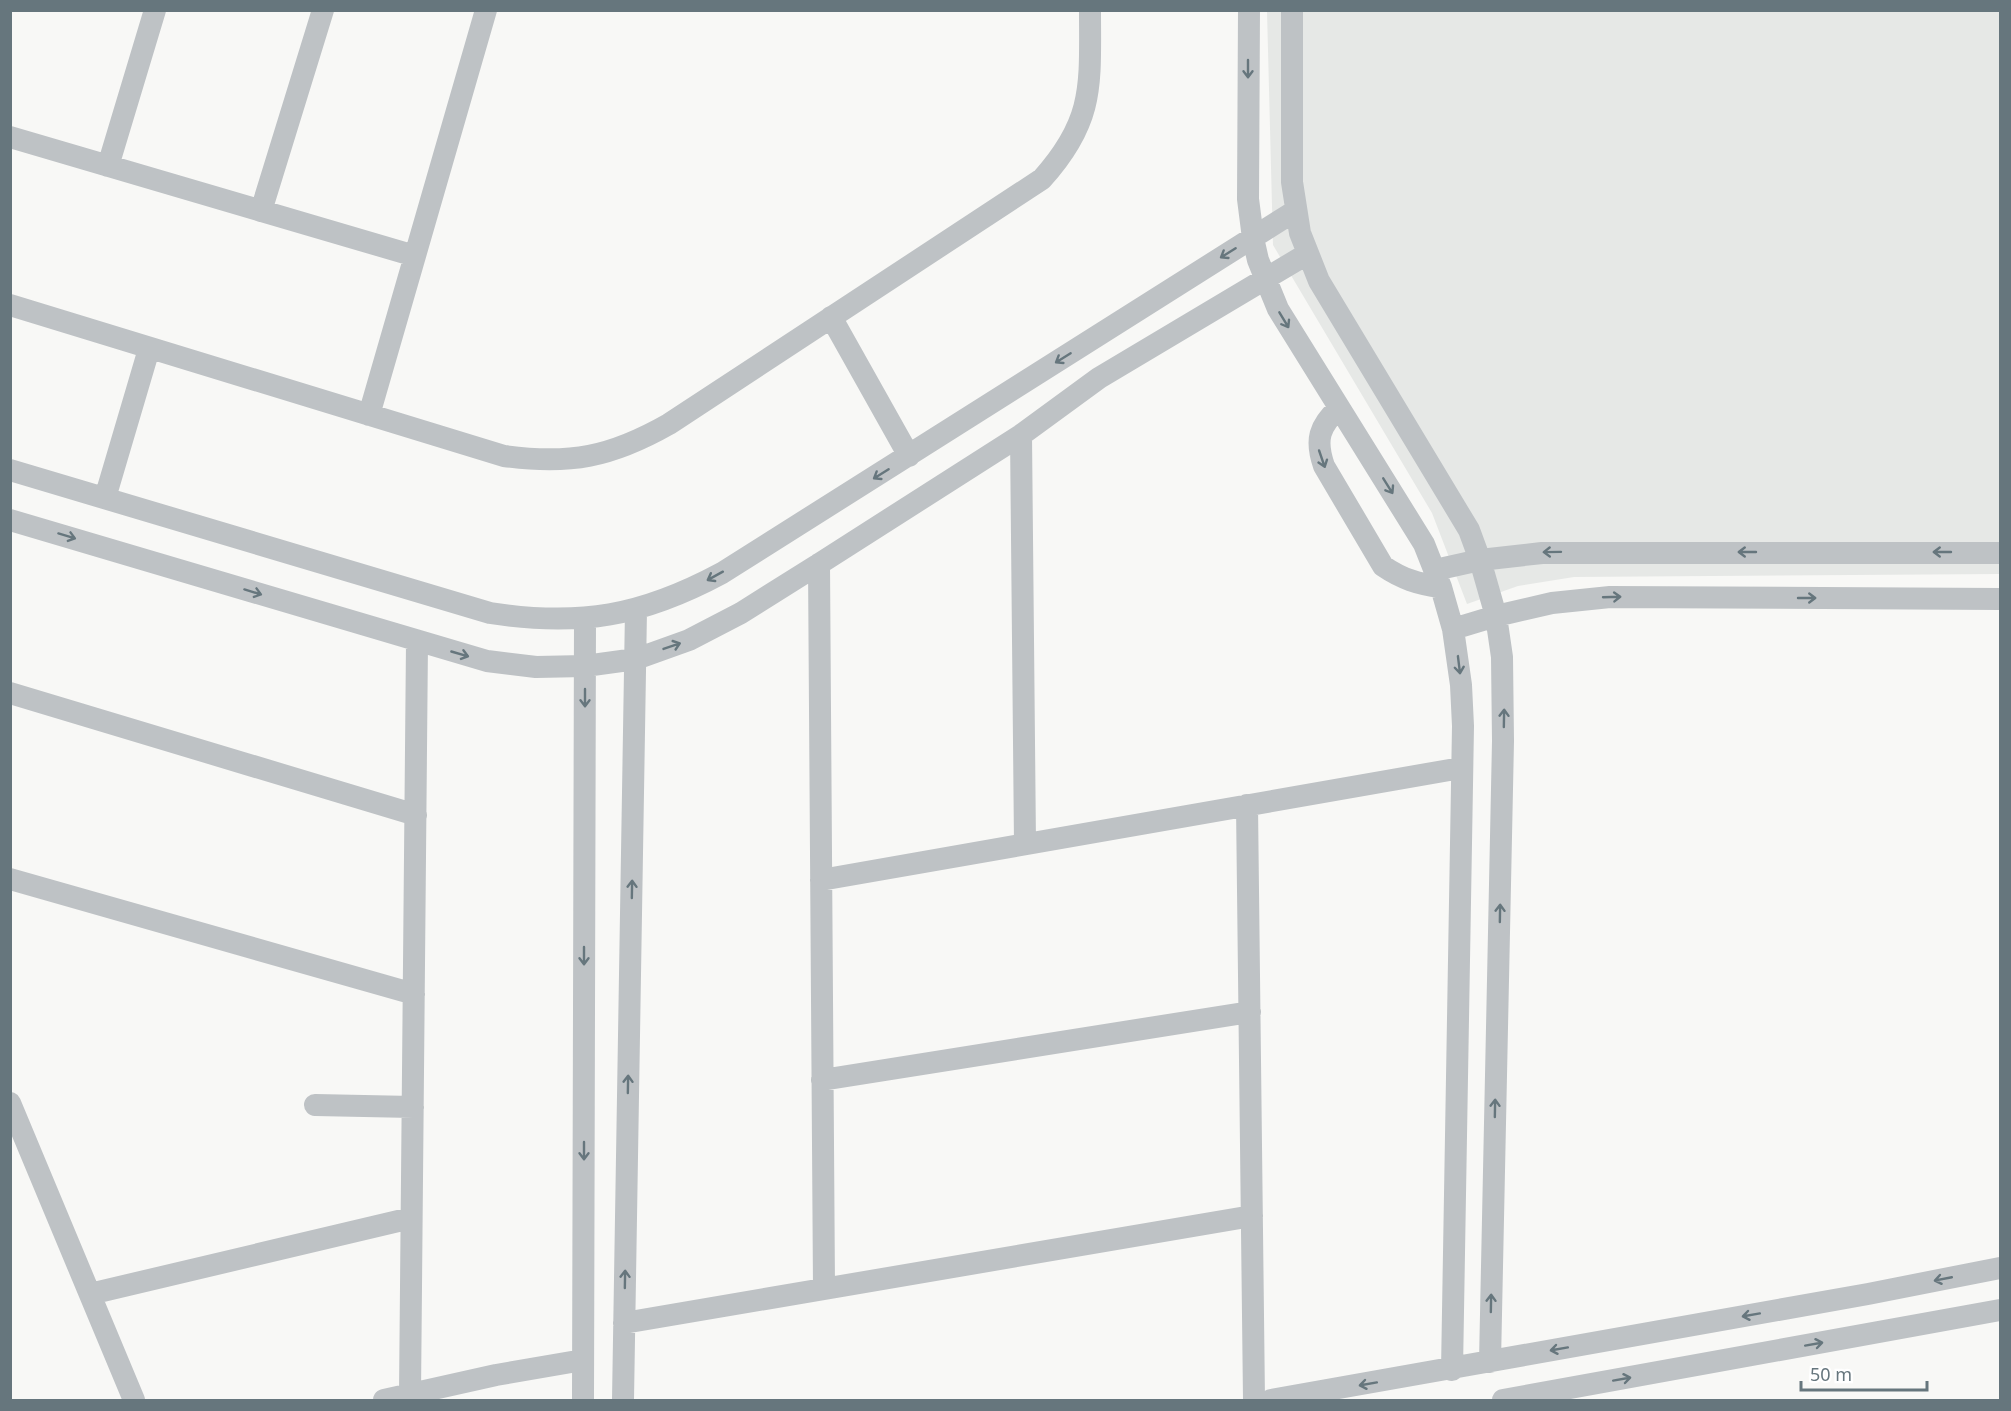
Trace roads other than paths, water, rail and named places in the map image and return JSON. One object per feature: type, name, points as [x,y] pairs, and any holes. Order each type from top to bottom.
[{"type":"street","points":[[108,166],[155,10]]},
{"type":"street","points":[[261,211],[323,10]]},
{"type":"street","points":[[369,415],[486,10]]},
{"type":"street","points":[[10,305],[504,456],[536,460],[563,460],[618,449],[644,438],[1042,179],[1061,158],[1076,132],[1085,109],[1090,78],[1090,10]]},
{"type":"street","points":[[1249,10],[1248,199],[1253,238],[1265,281],[1278,309],[1424,544],[1438,578],[1453,629],[1461,685],[1463,726],[1452,1370]]},
{"type":"street","points":[[1292,10],[1292,182],[1295,211],[1307,254],[1319,281],[1469,530],[1496,616],[1502,657],[1504,699],[1490,1362]]},
{"type":"street","points":[[10,137],[415,256]]},
{"type":"street","points":[[10,470],[490,613],[528,619],[585,619],[636,610],[689,591],[722,573],[1295,211]]},
{"type":"street","points":[[10,520],[487,661],[536,667],[585,666],[636,659],[689,640],[741,613],[1021,435],[1099,378],[1307,254]]},
{"type":"street","points":[[831,317],[909,456]]},
{"type":"street","points":[[105,498],[149,349]]},
{"type":"street","points":[[1339,408],[1327,419],[1320,434],[1319,450],[1324,465],[1383,566],[1399,577],[1420,584],[1480,560],[1542,553],[2001,553]]},
{"type":"street","points":[[1021,435],[1025,844]]},
{"type":"street","points":[[819,564],[824,1289]]},
{"type":"street","points":[[1453,629],[1552,603],[1610,597],[2001,599]]},
{"type":"street","points":[[623,1401],[636,610]]},
{"type":"street","points":[[583,1401],[585,619]]},
{"type":"street","points":[[410,1394],[417,642]]},
{"type":"street","points":[[10,693],[416,815]]},
{"type":"street","points":[[820,880],[1461,768]]},
{"type":"street","points":[[1247,805],[1254,1401]]},
{"type":"street","points":[[10,879],[414,994]]},
{"type":"street","points":[[822,1080],[1250,1012]]},
{"type":"street","points":[[10,1103],[134,1401]]},
{"type":"street","points":[[315,1105],[412,1107]]},
{"type":"street","points":[[624,1323],[1252,1216]]},
{"type":"street","points":[[90,1294],[411,1218]]},
{"type":"street","points":[[1271,1401],[1452,1370],[2001,1268]]},
{"type":"street","points":[[1503,1401],[2001,1310]]},
{"type":"street","points":[[384,1401],[496,1375],[583,1360]]}]
